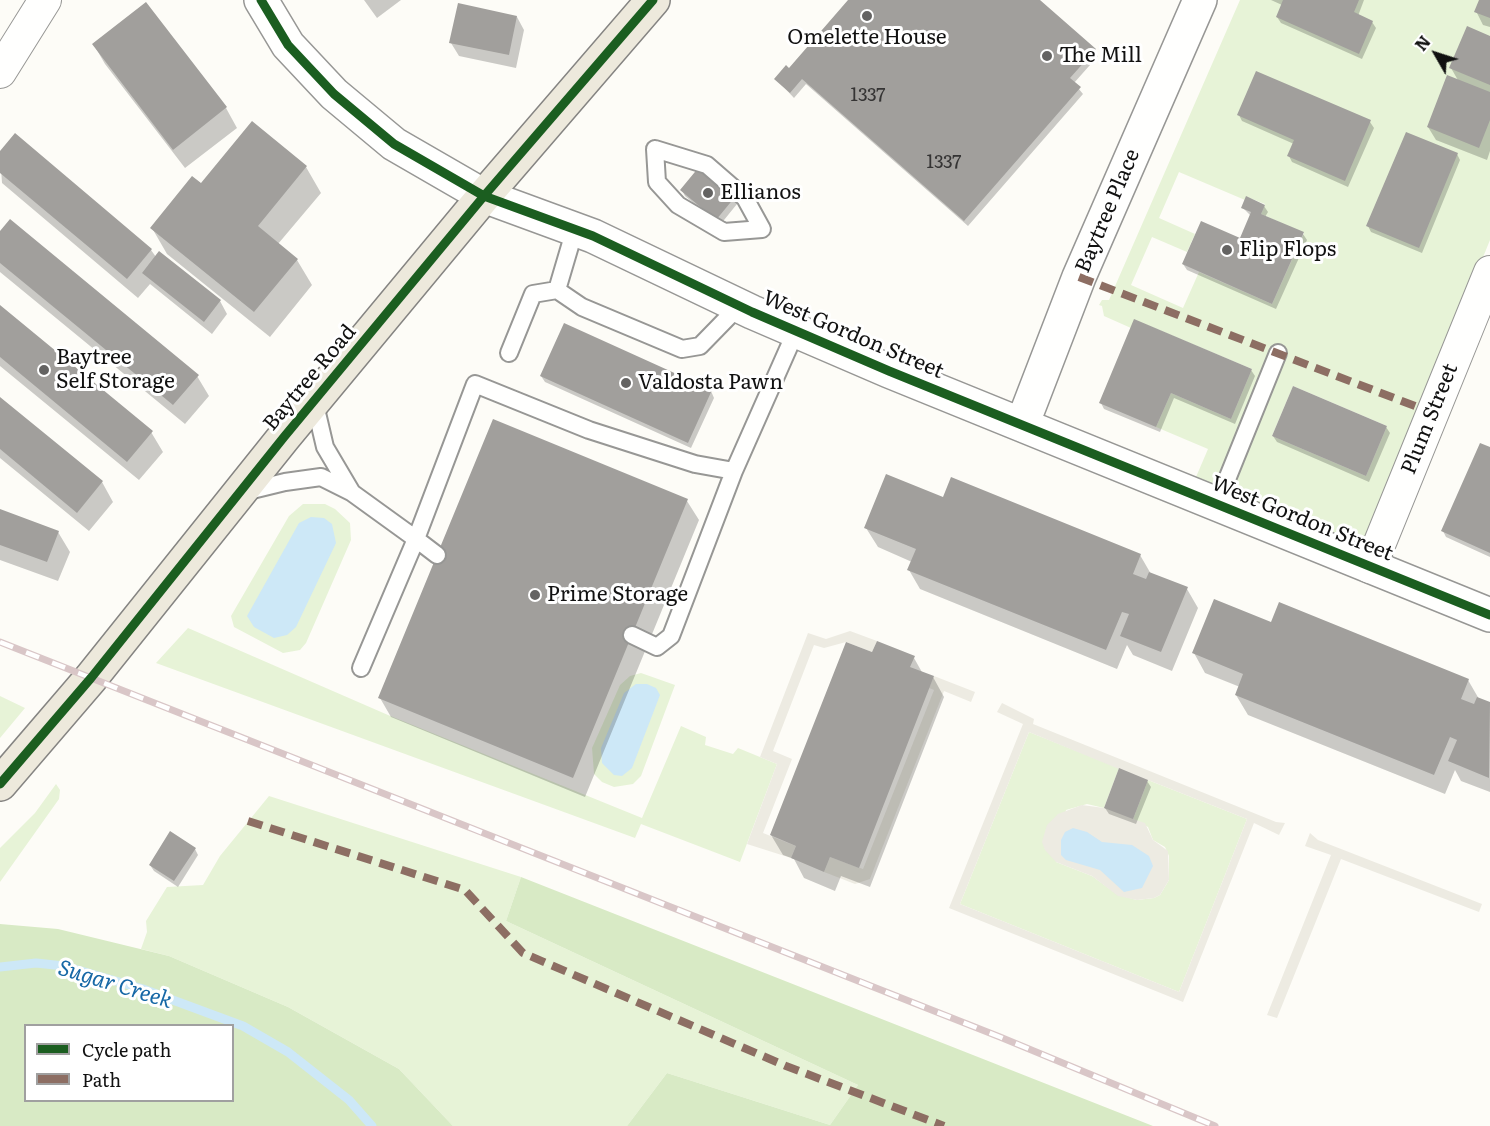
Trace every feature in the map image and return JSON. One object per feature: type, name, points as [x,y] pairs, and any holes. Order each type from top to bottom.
[{"type":"main road","name":"Baytree Road","points":[[0,784],[90,678],[314,400],[484,196],[653,0]]},
{"type":"street","points":[[0,72],[45,0]]},
{"type":"street","name":"West Gordon Street","points":[[261,0],[288,45],[334,94],[394,144],[484,196],[574,229],[796,331],[1490,615]]},
{"type":"street","name":"Baytree Place","points":[[1022,425],[1079,277],[1200,0]]},
{"type":"street","name":"Plum Street","points":[[1370,567],[1490,272]]},
{"type":"lane","points":[[655,149],[707,165],[746,198],[762,229],[724,232],[678,205],[657,182],[655,149]]},
{"type":"lane","points":[[557,290],[574,229]]},
{"type":"lane","points":[[509,353],[533,294],[557,290],[582,307],[682,349],[700,345],[739,306]]},
{"type":"lane","points":[[632,635],[657,647],[671,636],[734,471],[796,331]]},
{"type":"lane","points":[[1217,504],[1278,353]]},
{"type":"lane","points":[[361,668],[416,539],[475,384],[589,430],[695,464],[734,471]]},
{"type":"lane","points":[[314,400],[325,447],[351,492]]},
{"type":"lane","points":[[240,493],[285,482],[321,477],[351,492],[437,555]]},
{"type":"green space","points":[[1240,0],[1490,0],[1490,240],[1373,528],[1365,538],[1355,542],[1342,542],[1193,484],[1208,449],[1156,427],[1171,393],[1231,419],[1252,369],[1135,320],[1131,328],[1104,316],[1102,306],[1099,305],[1102,300],[1109,300]],"holes":[[[1179,172],[1245,200],[1247,197],[1265,204],[1261,214],[1304,233],[1272,304],[1199,272],[1183,308],[1131,285],[1152,237],[1187,252],[1195,234],[1159,218]],[[1293,386],[1387,426],[1366,476],[1272,436]]]},
{"type":"green space","points":[[303,504],[325,504],[335,509],[350,523],[351,540],[306,643],[300,650],[283,653],[234,627],[231,616],[289,516]]},
{"type":"green space","points":[[188,628],[388,715],[642,818],[681,726],[706,737],[705,745],[733,754],[738,748],[777,764],[740,862],[641,824],[635,838],[156,663]]},
{"type":"green space","points":[[641,673],[675,685],[641,776],[633,784],[614,787],[602,782],[594,774],[592,748],[620,685],[630,676]]},
{"type":"green space","points":[[0,696],[25,708],[0,738]]},
{"type":"green space","points":[[1029,732],[1119,768],[1104,808],[1087,804],[1066,810],[1056,862],[1092,876],[1118,895],[1137,900],[1154,898],[1160,895],[1169,880],[1169,856],[1165,847],[1153,840],[1148,827],[1133,819],[1148,780],[1247,819],[1179,992],[960,904]]},
{"type":"green space","points":[[56,784],[60,790],[59,799],[0,882],[0,848],[35,813]]},
{"type":"green space","points":[[269,796],[521,877],[506,921],[858,1085],[830,1125],[667,1073],[627,1126],[453,1126],[399,1069],[288,1007],[169,956],[141,949],[147,932],[146,921],[167,887],[203,885],[220,856]]},
{"type":"green space","points":[[521,877],[1153,1126],[627,1126],[667,1073],[830,1125],[858,1085],[506,921]]},
{"type":"green space","points":[[0,924],[58,929],[169,956],[288,1007],[399,1069],[453,1126],[0,1126]]},
{"type":"shaded area","points":[[850,631],[877,641],[872,652],[846,642],[824,648],[814,645],[773,751],[792,759],[763,833],[796,846],[791,858],[747,844],[777,764],[760,757],[808,633],[826,639]]},
{"type":"shaded area","points":[[934,676],[975,692],[971,702],[944,691],[870,879],[855,884],[824,872],[830,857],[863,869],[934,690],[929,688]]},
{"type":"shaded area","points":[[1002,703],[1034,719],[1033,724],[1276,822],[1285,823],[1279,835],[1254,823],[1183,1002],[949,908],[1023,724],[997,712]],"holes":[[[1029,732],[1119,769],[1104,808],[1082,805],[1058,814],[1047,825],[1042,842],[1045,850],[1056,862],[1092,876],[1118,896],[1137,900],[1154,898],[1160,895],[1169,880],[1168,851],[1153,840],[1145,823],[1133,819],[1148,780],[1247,819],[1179,992],[960,904]]]},
{"type":"shaded area","points":[[1310,833],[1318,840],[1482,904],[1479,912],[1341,859],[1277,1018],[1267,1015],[1331,855],[1305,846]]},
{"type":"water","points":[[311,517],[324,518],[332,524],[336,543],[296,627],[287,635],[274,638],[254,627],[247,616],[299,523]]},
{"type":"water","points":[[636,684],[647,684],[656,688],[660,695],[632,768],[622,776],[614,775],[602,763],[601,748],[624,693]]},
{"type":"water","points":[[1073,828],[1087,832],[1102,842],[1132,845],[1149,856],[1153,866],[1142,888],[1124,892],[1100,870],[1066,860],[1061,855],[1061,840],[1065,832]]},
{"type":"building","points":[[848,0],[1040,0],[1096,49],[1070,78],[1081,87],[964,221],[802,79],[790,93],[774,79],[786,65],[789,68]]},
{"type":"building","points":[[1283,0],[1359,0],[1354,12],[1373,21],[1359,54],[1276,17]]},
{"type":"building","points":[[1479,0],[1490,0],[1490,18],[1474,12]]},
{"type":"building","points":[[146,2],[227,107],[173,150],[92,44]]},
{"type":"building","points":[[458,3],[517,16],[509,55],[449,43]]},
{"type":"building","points":[[1467,26],[1490,36],[1490,85],[1449,68]]},
{"type":"building","points":[[1256,71],[1371,120],[1345,181],[1287,156],[1294,140],[1237,115]]},
{"type":"building","points":[[1447,75],[1490,92],[1490,120],[1479,148],[1427,127]]},
{"type":"building","points":[[252,121],[307,166],[258,226],[298,259],[254,312],[150,228],[192,176],[201,183]]},
{"type":"building","points":[[1406,132],[1458,153],[1419,248],[1366,226]]},
{"type":"building","points":[[15,133],[152,249],[127,279],[0,173],[0,151]]},
{"type":"building","name":"Ellianos","points":[[699,167],[735,197],[716,220],[680,190]]},
{"type":"building","points":[[1246,196],[1265,205],[1261,214],[1304,232],[1272,304],[1182,264],[1201,221],[1240,238],[1251,212],[1241,208]]},
{"type":"building","points":[[10,219],[199,375],[173,405],[0,263],[0,231]]},
{"type":"building","points":[[159,251],[221,300],[204,322],[142,273]]},
{"type":"building","points":[[0,305],[153,431],[127,462],[0,357]]},
{"type":"building","points":[[1134,319],[1252,369],[1231,419],[1171,393],[1156,427],[1099,403]]},
{"type":"building","name":"Valdosta Pawn","points":[[564,323],[712,390],[688,443],[540,376]]},
{"type":"building","points":[[1293,386],[1387,426],[1366,476],[1272,436]]},
{"type":"building","points":[[0,397],[103,481],[77,513],[0,449]]},
{"type":"building","name":"Prime Storage","points":[[493,419],[688,499],[573,778],[378,698]]},
{"type":"building","points":[[1480,443],[1490,447],[1490,553],[1441,531]]},
{"type":"building","points":[[886,474],[943,497],[951,477],[1141,554],[1133,574],[1146,579],[1149,572],[1188,587],[1161,652],[1120,636],[1129,614],[1122,612],[1106,650],[907,570],[916,549],[864,528]]},
{"type":"building","points":[[0,509],[59,531],[47,562],[0,545]]},
{"type":"building","points":[[1214,599],[1271,622],[1279,602],[1469,679],[1461,699],[1474,704],[1477,697],[1490,702],[1489,778],[1448,761],[1457,740],[1450,737],[1434,775],[1235,695],[1243,674],[1192,653]]},
{"type":"building","points":[[877,641],[915,656],[910,667],[934,676],[859,868],[830,857],[824,872],[791,858],[796,846],[770,835],[846,642],[872,652]]},
{"type":"building","points":[[1119,768],[1148,780],[1133,819],[1104,808]]},
{"type":"building","points":[[170,831],[196,848],[174,881],[149,865]]},
{"type":"waterway","name":"Sugar Creek","points":[[0,967],[36,963],[64,966],[143,989],[243,1026],[288,1052],[349,1100],[372,1126]]},
{"type":"railway","points":[[0,642],[1000,1037],[1215,1126]]},
{"type":"marked path","points":[[1079,277],[1433,413]]},
{"type":"marked path","points":[[248,821],[465,890],[523,953],[786,1066],[944,1126]]},
{"type":"cycle path","points":[[261,0],[288,45],[334,94],[394,144],[484,196],[593,236],[752,312],[889,371],[1490,615]]},
{"type":"cycle path","points":[[0,784],[91,678],[284,437],[484,196],[653,0]]},
{"type":"place","name":"Omelette House","points":[[867,16]]},
{"type":"place","name":"The Mill","points":[[1047,56]]},
{"type":"place","name":"Ellianos","points":[[708,193]]},
{"type":"place","name":"Flip Flops","points":[[1227,250]]},
{"type":"place","name":"Baytree Self Storage","points":[[44,370]]},
{"type":"place","name":"Valdosta Pawn","points":[[626,383]]},
{"type":"place","name":"Prime Storage","points":[[535,595]]}]
